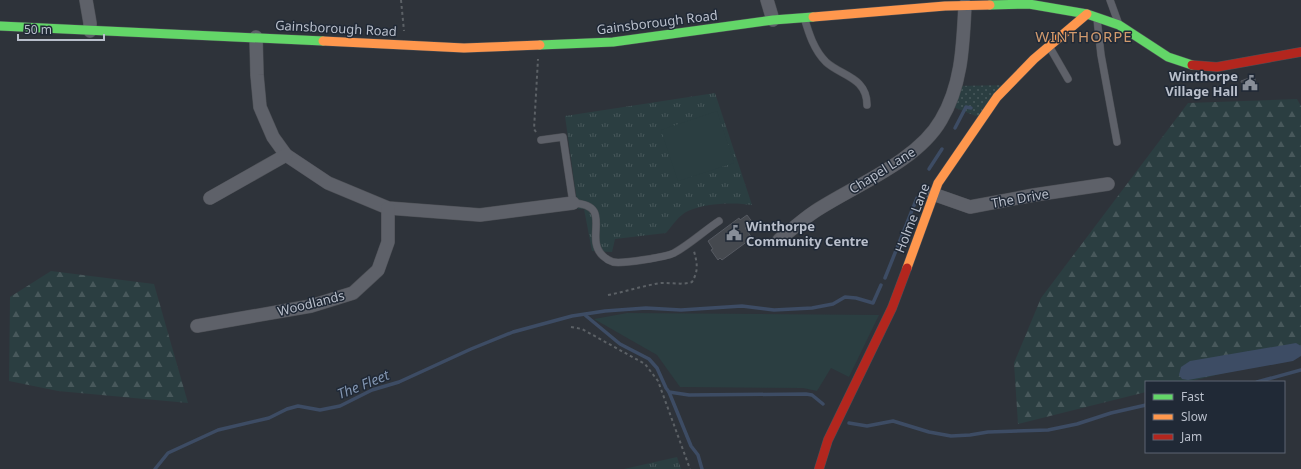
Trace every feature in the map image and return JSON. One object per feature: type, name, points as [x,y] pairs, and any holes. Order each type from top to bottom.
[{"type":"street","points":[[86,0],[90,31]]},
{"type":"street","points":[[767,0],[773,20]]},
{"type":"street","name":"Gainsborough Road","points":[[0,26],[30,26],[90,31],[256,37],[464,48],[612,42],[804,17],[965,6],[1029,4],[1087,14],[1119,25],[1168,57],[1194,66],[1217,67],[1301,52]]},
{"type":"street","name":"Chapel Lane","points":[[778,240],[813,212],[902,160],[917,149],[933,132],[948,105],[961,65],[965,6]]},
{"type":"street","name":"Holme Lane","points":[[819,469],[828,440],[892,308],[938,183],[997,97],[1034,58],[1087,14]]},
{"type":"street","points":[[256,37],[257,76],[260,107],[273,137],[286,155],[328,183],[388,208],[480,215],[573,203]]},
{"type":"street","points":[[210,198],[286,155]]},
{"type":"street","name":"The Drive","points":[[934,194],[970,207],[1034,195],[1108,184]]},
{"type":"street","name":"Woodlands","points":[[197,326],[311,306],[353,293],[378,270],[388,242],[388,208]]},
{"type":"lane","points":[[1050,8],[1057,0]]},
{"type":"lane","points":[[1110,0],[1119,25]]},
{"type":"lane","points":[[804,17],[811,38],[821,56],[828,63],[847,74],[858,83],[865,94],[868,105]]},
{"type":"lane","points":[[1097,17],[1101,55],[1117,142]]},
{"type":"lane","points":[[1049,46],[1068,79]]},
{"type":"lane","points":[[541,140],[564,137],[573,203],[586,204],[592,208],[595,215],[596,246],[602,256],[612,262],[624,262],[673,253],[719,221]]},
{"type":"path","points":[[401,0],[405,45]]},
{"type":"path","points":[[539,46],[534,129],[541,140]]},
{"type":"path","points":[[608,295],[656,284],[684,285],[692,282],[697,274],[698,265],[692,240]]},
{"type":"path","points":[[571,327],[582,330],[645,364],[658,381],[690,469]]},
{"type":"green space","points":[[1009,85],[981,118],[948,105],[955,86]]},
{"type":"green space","points":[[715,93],[752,205],[720,204],[695,208],[682,215],[666,233],[615,239],[612,252],[592,251],[584,209],[578,209],[565,116]]},
{"type":"green space","points":[[1297,99],[1301,106],[1301,354],[1192,381],[1145,381],[1145,392],[1018,424],[1014,363],[1041,298],[1188,103]]},
{"type":"green space","points":[[717,111],[734,163],[678,181],[661,130]]},
{"type":"green space","points":[[51,271],[154,284],[188,403],[58,391],[9,381],[10,297]]},
{"type":"green space","points":[[627,313],[879,315],[849,377],[831,368],[817,391],[803,388],[680,387],[657,355],[594,319]]},
{"type":"green space","points":[[677,457],[681,469],[624,469]]},
{"type":"water","points":[[1296,343],[1301,346],[1301,356],[1293,361],[1188,380],[1182,379],[1179,375],[1181,367],[1190,361]]},
{"type":"building","name":"Winthorpe Village Hall","points":[[1254,76],[1257,86],[1243,90],[1241,81]]},
{"type":"building","name":"Winthorpe Community Centre","points":[[747,215],[753,223],[745,228],[752,238],[722,260],[720,258],[718,260],[711,250],[713,249],[708,241],[739,218],[740,220]]},
{"type":"waterway","points":[[955,128],[966,107],[971,108]]},
{"type":"waterway","points":[[929,169],[942,149]]},
{"type":"waterway","points":[[885,278],[917,198]]},
{"type":"waterway","name":"The Fleet","points":[[155,469],[168,453],[218,430],[269,418],[287,409],[298,406],[320,410],[340,406],[372,390],[399,382],[471,349],[513,332],[572,316],[605,311],[646,308],[681,310],[742,306],[774,310],[812,308],[833,304],[845,297],[856,298],[873,303],[881,285]]},
{"type":"waterway","points":[[585,315],[620,344],[649,359],[657,368],[669,392],[689,395],[806,394],[812,395],[823,404]]},
{"type":"waterway","points":[[1261,381],[1301,370]]},
{"type":"waterway","points":[[669,392],[691,446],[698,455],[702,469]]},
{"type":"waterway","points":[[849,423],[867,426],[893,421],[929,432],[951,436],[970,435],[988,432],[1048,430],[1077,424],[1111,413],[1145,405]]},
{"type":"traffic: fast","points":[[990,5],[1029,4],[1087,14],[1119,25],[1168,57],[1192,65]]},
{"type":"traffic: fast","points":[[540,45],[613,42],[773,20],[813,17]]},
{"type":"traffic: fast","points":[[0,26],[323,41]]},
{"type":"traffic: slow","points":[[813,17],[945,6],[990,5]]},
{"type":"traffic: slow","points":[[907,268],[938,183],[997,97],[1034,59],[1087,14]]},
{"type":"traffic: slow","points":[[323,41],[464,48],[540,45]]},
{"type":"traffic: jam","points":[[1192,65],[1217,67],[1301,52]]},
{"type":"traffic: jam","points":[[819,469],[828,440],[892,308],[907,268]]},
{"type":"place","name":"Winthorpe Village Hall","points":[[1250,83]]},
{"type":"place","name":"Winthorpe Community Centre","points":[[734,233]]},
{"type":"district","name":"WINTHORPE","points":[[1084,36]]}]
